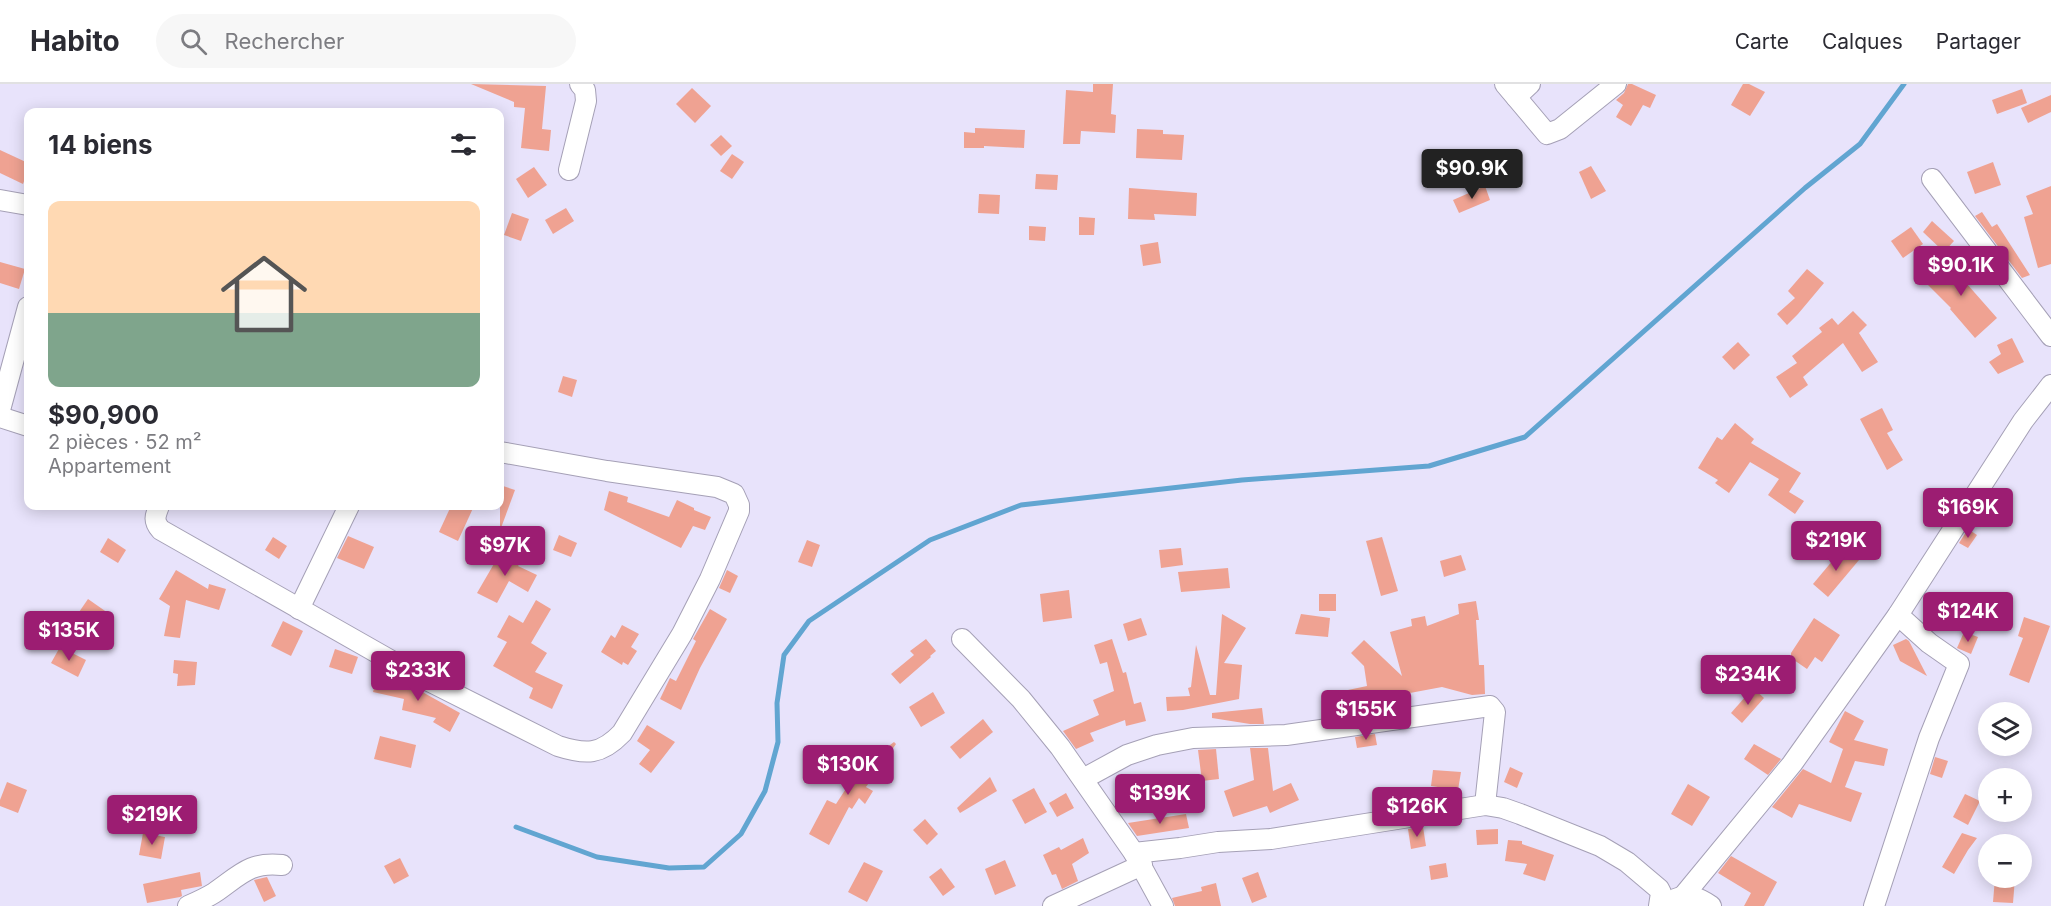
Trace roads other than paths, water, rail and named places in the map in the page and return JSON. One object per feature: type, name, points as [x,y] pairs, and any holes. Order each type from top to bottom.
[{"type":"street","points":[[568,170],[586,101],[585,90],[579,84]]},
{"type":"street","points":[[1517,88],[1547,134],[1560,129],[1580,115],[1616,84]]},
{"type":"street","points":[[1932,179],[2051,336]]},
{"type":"street","points":[[0,200],[24,204]]},
{"type":"street","points":[[0,410],[24,322]]},
{"type":"street","points":[[1053,906],[1075,902],[1138,859],[1218,842],[1271,839],[1485,806],[1520,813],[1612,851],[1659,889],[1661,906],[1684,895],[1792,764],[1898,615],[2023,421],[2051,385]]},
{"type":"street","points":[[0,417],[24,425]]},
{"type":"street","points":[[158,510],[155,519],[161,530],[411,672],[558,746],[574,752],[592,752],[609,746],[622,733],[682,634],[710,579],[739,511],[737,498],[728,490],[717,487],[504,453]]},
{"type":"street","points":[[299,609],[347,510]]},
{"type":"street","points":[[1874,906],[1929,738],[1959,664],[1929,643],[1898,615]]},
{"type":"street","points":[[962,639],[1021,699],[1060,747],[1138,859],[1163,906]]},
{"type":"street","points":[[1083,779],[1127,756],[1157,745],[1193,738],[1286,735],[1490,706],[1495,712],[1485,806]]},
{"type":"street","points":[[188,906],[204,899],[246,869],[268,863],[282,865]]},
{"type":"street","points":[[1684,895],[1711,906]]},
{"type":"waterway","points":[[516,827],[597,857],[669,868],[704,867],[741,834],[765,791],[778,742],[777,703],[784,655],[809,621],[930,540],[1021,505],[1242,480],[1429,466],[1525,437],[1805,188],[1860,144],[1904,84]]}]
